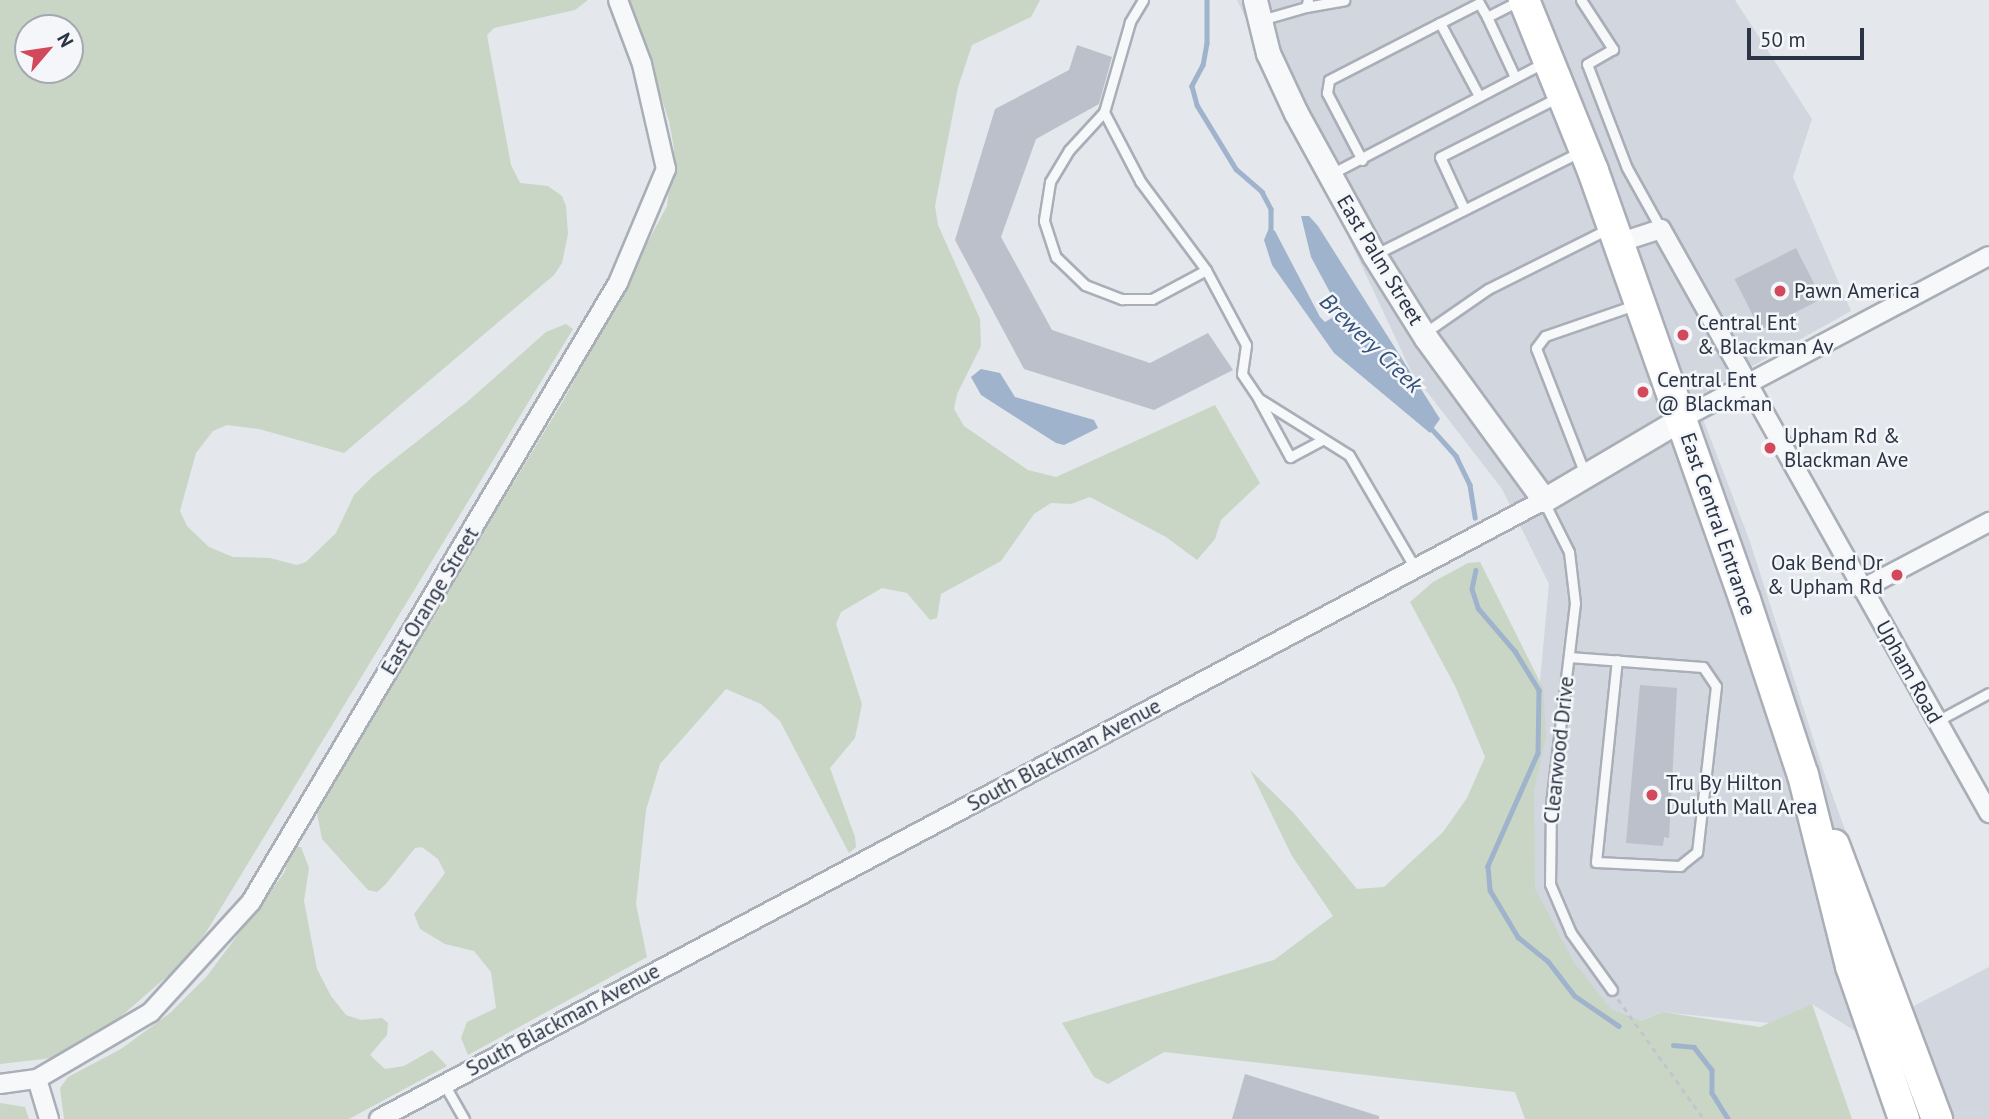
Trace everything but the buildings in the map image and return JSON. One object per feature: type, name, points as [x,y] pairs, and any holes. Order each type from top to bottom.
[{"type":"highway","name":"East Central Entrance","points":[[1522,0],[1550,60],[1585,149],[1681,419],[1802,775],[1851,966],[1904,1119]]},
{"type":"highway","name":"East Central Entrance","points":[[1802,775],[1847,874],[1937,1119]]},
{"type":"street","name":"East Orange Street","points":[[0,1084],[37,1079],[151,1012],[251,902],[618,283],[666,169],[642,64],[618,0]]},
{"type":"street","name":"East Palm Street","points":[[1257,10],[1273,65],[1374,255],[1423,334],[1544,500]]},
{"type":"street","points":[[1616,235],[1661,229]]},
{"type":"street","name":"Upham Road","points":[[1661,229],[1746,385],[1989,813]]},
{"type":"street","name":"South Blackman Avenue","points":[[379,1119],[1544,500],[1681,419],[1989,256]]},
{"type":"street","points":[[1862,589],[1989,522]]},
{"type":"street","points":[[37,1079],[49,1119]]},
{"type":"lane","points":[[1143,0],[1130,22],[1104,113],[1069,150],[1050,183],[1044,221],[1056,257],[1085,285],[1122,299],[1153,299],[1206,270]]},
{"type":"lane","points":[[1257,10],[1344,0]]},
{"type":"lane","points":[[1487,17],[1522,0]]},
{"type":"lane","points":[[1581,0],[1614,49],[1587,64],[1627,169],[1661,229]]},
{"type":"lane","points":[[1362,160],[1327,93],[1329,80],[1479,3],[1515,77]]},
{"type":"lane","points":[[1440,23],[1479,96]]},
{"type":"lane","points":[[1330,175],[1550,60]]},
{"type":"lane","points":[[1464,209],[1440,157],[1564,94]]},
{"type":"lane","points":[[1104,113],[1140,181],[1206,270],[1246,345],[1242,374],[1290,457],[1322,440]]},
{"type":"lane","points":[[1374,255],[1585,149]]},
{"type":"lane","points":[[1423,334],[1488,289],[1616,235]]},
{"type":"lane","points":[[1586,475],[1536,348],[1545,336],[1640,303]]},
{"type":"lane","points":[[1258,398],[1349,455],[1366,478],[1415,568]]},
{"type":"lane","name":"Clearwood Drive","points":[[1544,500],[1569,552],[1575,603],[1551,804],[1550,884],[1571,933],[1612,990]]},
{"type":"lane","points":[[1569,657],[1617,660],[1703,667],[1716,686],[1697,852],[1680,866],[1596,862],[1617,660]]},
{"type":"lane","points":[[1937,722],[1989,693]]},
{"type":"lane","points":[[444,1084],[464,1119]]},
{"type":"path","points":[[1612,990],[1704,1119]]},
{"type":"shaded area","points":[[1237,0],[1735,0],[1812,119],[1793,177],[1851,311],[1695,398],[1749,539],[1824,772],[1910,1008],[1989,967],[1989,1119],[1949,1119],[1935,1081],[1812,1004],[1770,1023],[1661,1012],[1594,1040],[1520,896],[1549,584],[1502,489],[1411,371]]},
{"type":"green space","points":[[0,0],[588,0],[575,10],[494,28],[487,35],[511,165],[520,183],[548,186],[562,196],[566,206],[568,234],[562,263],[554,275],[344,453],[259,429],[227,425],[213,431],[196,453],[180,511],[187,526],[209,547],[233,557],[270,558],[297,565],[306,562],[336,533],[354,495],[373,476],[467,402],[546,332],[566,324],[573,329],[205,934],[178,967],[104,1031],[60,1057],[0,1064]]},
{"type":"green space","points":[[629,0],[1040,0],[1031,17],[972,45],[958,87],[935,206],[938,225],[980,319],[981,346],[957,394],[954,409],[964,426],[1028,470],[1056,477],[1215,405],[1260,483],[1221,520],[1215,539],[1197,560],[1166,537],[1090,497],[1071,504],[1051,503],[1034,514],[1001,561],[941,594],[937,618],[930,620],[907,593],[882,588],[841,612],[836,624],[862,704],[855,738],[830,768],[855,837],[856,847],[849,853],[780,721],[761,704],[726,689],[660,764],[646,810],[636,904],[647,957],[468,1055],[461,1038],[467,1022],[496,1008],[491,972],[474,951],[445,944],[420,929],[414,914],[445,873],[438,859],[422,847],[415,848],[385,885],[377,892],[368,890],[322,839],[316,808],[563,401],[667,206],[674,148],[669,121]]},
{"type":"green space","points":[[1480,562],[1543,688],[1546,736],[1534,791],[1535,888],[1573,961],[1611,1009],[1640,1021],[1662,1012],[1760,1027],[1812,1004],[1852,1119],[1525,1119],[1515,1092],[1164,1052],[1108,1084],[1094,1077],[1062,1023],[1274,960],[1333,916],[1292,856],[1250,770],[1293,812],[1357,889],[1384,887],[1443,832],[1467,798],[1485,757],[1456,688],[1410,602],[1433,582],[1468,563]]},
{"type":"green space","points":[[293,847],[301,847],[309,868],[304,901],[317,969],[331,996],[346,1015],[361,1020],[382,1018],[388,1023],[387,1035],[370,1055],[385,1069],[404,1066],[432,1050],[447,1066],[349,1119],[64,1119],[60,1088],[68,1077],[121,1049],[170,1013],[207,976],[284,873]]},
{"type":"green space","points":[[0,1103],[25,1107],[29,1119],[0,1119]]},
{"type":"water","points":[[1301,216],[1309,216],[1318,226],[1440,419],[1430,433],[1334,353],[1272,265],[1264,240],[1269,228],[1275,231],[1320,317],[1325,322],[1335,316],[1333,298],[1311,257]]},
{"type":"water","points":[[981,369],[1000,373],[1015,397],[1094,420],[1098,428],[1064,445],[1056,443],[981,395],[971,377]]},
{"type":"waterway","name":"Brewery Creek","points":[[1207,0],[1207,43],[1203,65],[1192,86],[1197,105],[1236,169],[1262,192],[1271,209],[1271,233]]},
{"type":"waterway","name":"Brewery Creek","points":[[1431,428],[1456,456],[1470,485],[1475,518]]},
{"type":"waterway","name":"Brewery Creek","points":[[1476,570],[1472,589],[1478,608],[1515,651],[1539,690],[1538,753],[1488,866],[1490,890],[1518,937],[1548,961],[1575,996],[1619,1026]]},
{"type":"waterway","name":"Brewery Creek","points":[[1673,1045],[1694,1047],[1712,1070],[1712,1093],[1728,1119]]},
{"type":"place","name":"Pawn America","points":[[1780,291]]},
{"type":"place","name":"Central Ent & Blackman Av","points":[[1683,335]]},
{"type":"place","name":"Central Ent @ Blackman","points":[[1643,392]]},
{"type":"place","name":"Upham Rd & Blackman Ave","points":[[1770,448]]},
{"type":"place","name":"Oak Bend Dr & Upham Rd","points":[[1897,575]]},
{"type":"place","name":"Tru By Hilton Duluth Mall Area","points":[[1652,795]]}]
